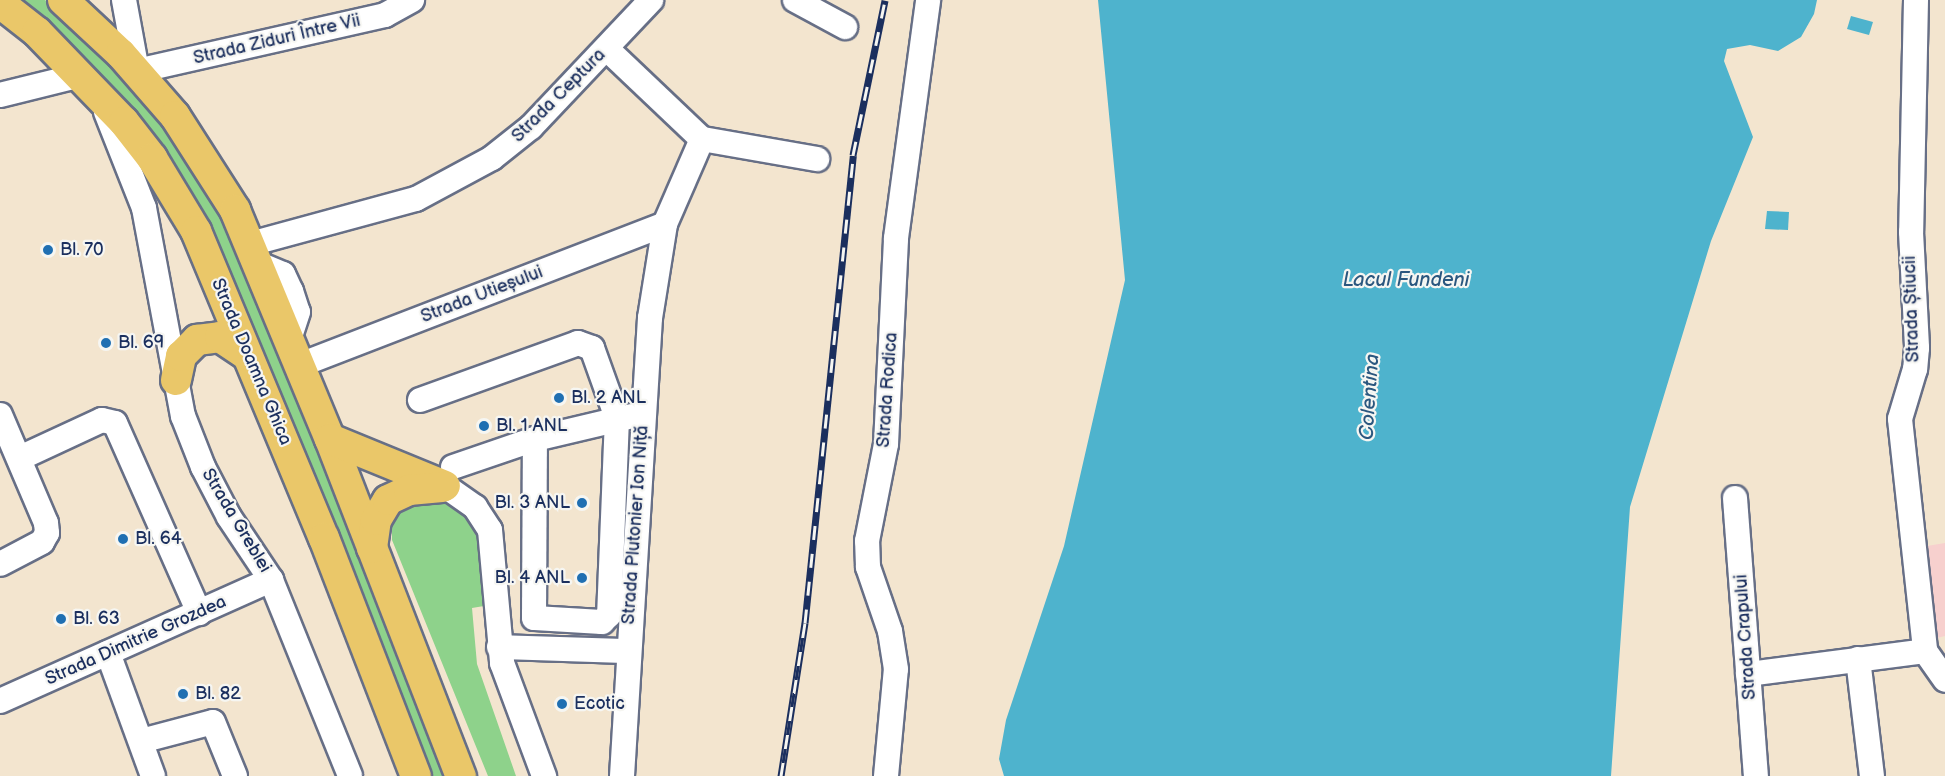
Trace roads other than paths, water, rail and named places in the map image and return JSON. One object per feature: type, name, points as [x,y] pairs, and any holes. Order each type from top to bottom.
[{"type":"main road","points":[[63,0],[137,71],[195,144],[255,254],[330,439],[461,776]]},
{"type":"main road","name":"Strada Doamna Ghica","points":[[0,3],[88,82],[152,158],[186,213],[248,355],[416,776]]},
{"type":"main road","points":[[176,380],[181,356],[197,340],[220,336],[248,355]]},
{"type":"main road","points":[[330,439],[449,477]]},
{"type":"main road","points":[[372,548],[376,520],[388,501],[409,490],[449,477]]},
{"type":"street","points":[[124,0],[137,71]]},
{"type":"street","name":"Strada Ziduri Între Vii","points":[[137,71],[385,15],[412,0]]},
{"type":"street","name":"Strada Ceptura","points":[[255,254],[394,207],[444,186],[514,142],[607,49],[651,0]]},
{"type":"street","points":[[795,0],[845,27]]},
{"type":"street","name":"Strada Rodica","points":[[886,776],[896,669],[890,631],[866,555],[886,444],[896,237],[928,0]]},
{"type":"street","name":"Strada Știucii","points":[[1916,0],[1911,232],[1917,348],[1915,369],[1900,419],[1925,651],[1945,680]]},
{"type":"street","points":[[607,49],[702,139],[817,159]]},
{"type":"street","points":[[0,95],[88,82]]},
{"type":"street","name":"Strada Greblei","points":[[88,82],[117,134],[144,208],[183,416],[203,467],[229,517],[271,580],[350,776]]},
{"type":"street","name":"Strada Plutonier Ion Niță","points":[[622,776],[650,318],[665,224],[702,139]]},
{"type":"street","name":"Strada Utieșului","points":[[295,352],[665,224]]},
{"type":"street","points":[[420,400],[578,343],[592,348],[617,418],[608,619],[496,617]]},
{"type":"street","points":[[0,415],[20,458],[47,534],[42,542],[0,564]]},
{"type":"street","points":[[544,776],[506,677],[499,647],[490,530],[475,507],[449,477],[535,439],[617,418],[644,415]]},
{"type":"street","points":[[20,458],[102,420],[115,423],[200,613]]},
{"type":"street","points":[[534,618],[535,439]]},
{"type":"street","name":"Strada Crapului","points":[[1735,498],[1756,776]]},
{"type":"street","name":"Strada Dimitrie Grozdea","points":[[0,701],[271,580]]},
{"type":"street","points":[[499,647],[628,651]]},
{"type":"street","points":[[1748,674],[1925,651]]},
{"type":"street","points":[[108,653],[153,776]]},
{"type":"street","points":[[1858,659],[1872,776]]},
{"type":"street","points":[[141,741],[213,722],[235,776]]},
{"type":"water","name":"Lacul Fundeni","points":[[1098,0],[1817,0],[1814,14],[1801,37],[1778,51],[1750,45],[1727,49],[1724,61],[1753,137],[1711,241],[1630,507],[1611,776],[1004,776],[999,759],[1006,720],[1064,546],[1125,280]]},
{"type":"water","points":[[1851,16],[1873,22],[1869,35],[1847,29]]},
{"type":"water","points":[[1767,211],[1789,212],[1788,230],[1765,229]]},
{"type":"railway","points":[[781,776],[805,623],[853,155],[885,0]]},
{"type":"place","name":"Bl. 70","points":[[48,250]]},
{"type":"place","name":"Bl. 69","points":[[106,343]]},
{"type":"place","name":"Bl. 2 ANL","points":[[559,398]]},
{"type":"place","name":"Bl. 1 ANL","points":[[484,426]]},
{"type":"place","name":"Bl. 3 ANL","points":[[582,503]]},
{"type":"place","name":"Bl. 64","points":[[123,539]]},
{"type":"place","name":"Bl. 4 ANL","points":[[582,578]]},
{"type":"place","name":"Bl. 63","points":[[61,619]]},
{"type":"place","name":"Bl. 82","points":[[183,694]]},
{"type":"place","name":"Ecotic","points":[[562,704]]},
{"type":"water label","name":"Colentina","points":[[1370,397]]}]
